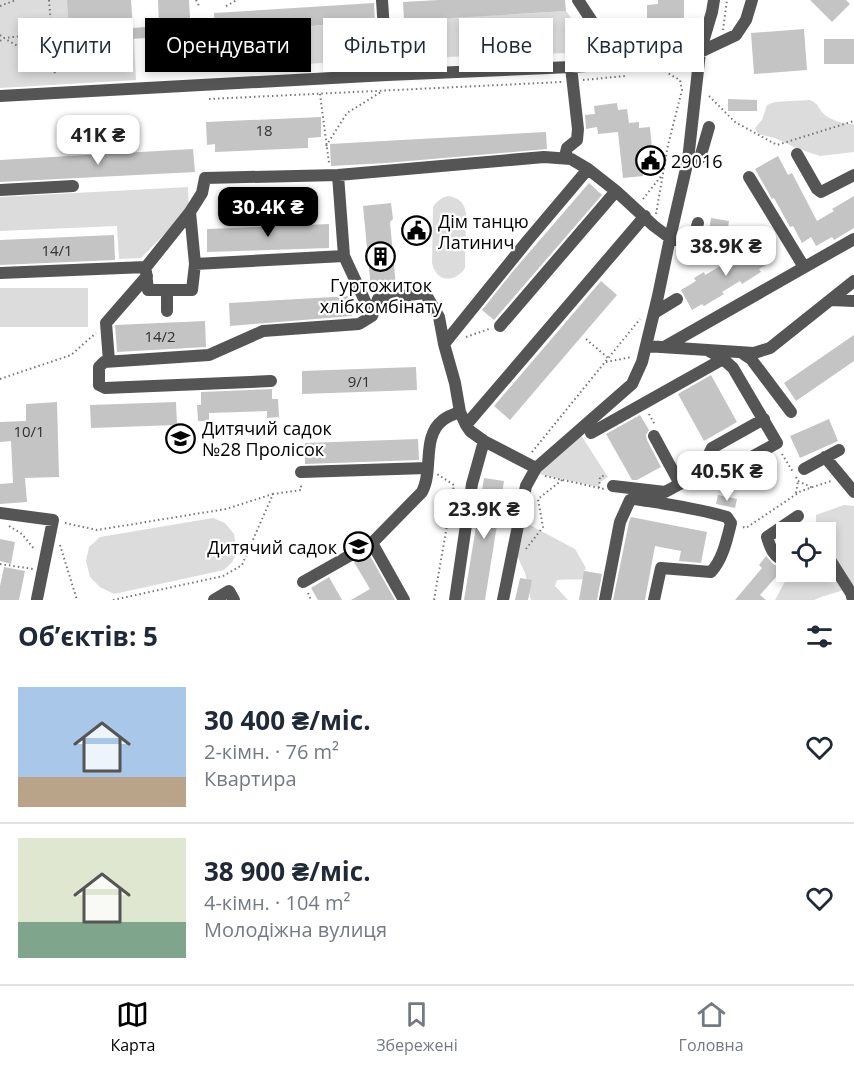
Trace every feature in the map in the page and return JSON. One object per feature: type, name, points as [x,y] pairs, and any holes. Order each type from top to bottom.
[{"type":"street","points":[[382,0],[387,75]]},
{"type":"street","points":[[578,0],[590,18]]},
{"type":"street","points":[[704,39],[714,0]]},
{"type":"street","points":[[704,50],[736,35],[746,20],[752,0]]},
{"type":"street","points":[[0,96],[565,67]]},
{"type":"street","points":[[565,157],[567,148],[577,140],[578,129],[572,72]]},
{"type":"street","points":[[503,600],[531,468],[632,384],[645,350],[649,313],[670,238],[688,160],[698,72]]},
{"type":"street","points":[[688,160],[700,158],[709,127]]},
{"type":"street","points":[[797,154],[821,192],[854,175]]},
{"type":"street","points":[[109,361],[106,323],[190,212],[202,194],[205,178],[334,175],[565,157],[588,169],[616,190],[670,238],[692,243],[698,223]]},
{"type":"street","points":[[444,344],[588,169]]},
{"type":"street","points":[[334,175],[344,256],[372,316]]},
{"type":"street","points":[[749,177],[804,267]]},
{"type":"street","points":[[0,190],[73,186]]},
{"type":"street","points":[[500,326],[616,190]]},
{"type":"street","points":[[146,272],[148,290],[192,290],[195,264],[190,212]]},
{"type":"street","points":[[466,425],[640,212]]},
{"type":"street","points":[[665,347],[854,239]]},
{"type":"street","points":[[195,264],[344,256]]},
{"type":"street","points":[[0,273],[146,272]]},
{"type":"street","points":[[645,350],[665,347],[754,353],[770,348],[854,281]]},
{"type":"street","points":[[166,311],[167,290]]},
{"type":"street","points":[[271,381],[105,388],[99,385],[99,367],[109,361],[208,355],[263,331],[358,324],[372,316],[378,299],[425,293],[439,317],[460,412],[466,425],[470,431],[484,441],[531,468]]},
{"type":"street","points":[[649,313],[676,299]]},
{"type":"street","points":[[831,300],[854,301]]},
{"type":"street","points":[[609,484],[666,492],[713,466],[724,467],[739,464],[778,446],[733,368],[707,350]]},
{"type":"street","points":[[741,352],[751,359],[791,412]]},
{"type":"street","points":[[591,433],[723,359]]},
{"type":"street","points":[[303,582],[372,543],[422,492],[426,485],[430,442],[434,430],[444,419],[460,412]]},
{"type":"street","points":[[713,466],[710,452],[712,448],[764,419]]},
{"type":"street","points":[[654,436],[680,484]]},
{"type":"street","points":[[455,600],[472,484],[484,441]]},
{"type":"street","points":[[804,469],[838,450]]},
{"type":"street","points":[[825,457],[854,492]]},
{"type":"street","points":[[302,472],[427,468]]},
{"type":"street","points":[[605,600],[620,522],[630,500],[677,505],[727,517],[731,523],[728,539],[716,567],[711,572],[662,568],[654,600]]},
{"type":"street","points":[[0,513],[53,520],[37,599]]},
{"type":"street","points":[[789,522],[798,516]]},
{"type":"street","points":[[776,531],[767,537],[770,548],[776,555]]},
{"type":"street","points":[[372,543],[404,600]]},
{"type":"street","points":[[836,570],[854,600]]},
{"type":"street","points":[[214,600],[229,591],[234,600]]},
{"type":"path","points":[[0,6],[16,0]]},
{"type":"path","points":[[49,0],[50,18]]},
{"type":"path","points":[[226,6],[237,0]]},
{"type":"path","points":[[722,41],[727,0]]},
{"type":"path","points":[[197,1],[200,8]]},
{"type":"path","points":[[0,35],[18,46]]},
{"type":"path","points":[[0,41],[4,38],[18,37]]},
{"type":"path","points":[[55,72],[55,76]]},
{"type":"path","points":[[654,226],[668,145],[682,90],[680,80],[666,72]]},
{"type":"path","points":[[209,99],[574,81],[632,76]]},
{"type":"path","points":[[326,146],[347,113],[383,90]]},
{"type":"path","points":[[320,93],[326,146],[334,175]]},
{"type":"path","points":[[709,96],[735,122],[777,145],[854,121]]},
{"type":"path","points":[[640,212],[663,173]]},
{"type":"path","points":[[599,488],[602,476],[609,484],[599,488],[562,480],[531,468],[608,358],[649,313]]},
{"type":"path","points":[[0,379],[72,355],[106,323]]},
{"type":"path","points":[[466,337],[500,326]]},
{"type":"path","points":[[586,339],[608,358]]},
{"type":"path","points":[[605,362],[645,350]]},
{"type":"path","points":[[427,468],[454,485],[434,600]]},
{"type":"path","points":[[53,520],[97,530],[226,508],[273,494],[301,490],[302,472]]},
{"type":"path","points":[[746,528],[801,491],[842,479]]},
{"type":"path","points":[[522,554],[543,527],[538,499],[562,480]]},
{"type":"path","points":[[796,494],[798,481]]},
{"type":"path","points":[[113,600],[223,576],[242,565],[273,494]]},
{"type":"path","points":[[7,525],[22,534],[44,566]]},
{"type":"path","points":[[60,543],[77,600]]},
{"type":"path","points":[[0,564],[44,566]]},
{"type":"shaded area","points":[[0,0],[67,0],[98,18],[18,18],[18,72],[133,72],[134,39],[136,80],[0,88]]},
{"type":"shaded area","points":[[566,11],[571,18],[565,18],[565,53],[553,53],[553,18],[459,18],[459,57],[447,57],[447,18]]},
{"type":"shaded area","points":[[311,26],[323,26],[323,63],[311,64]]},
{"type":"shaded area","points":[[809,100],[829,118],[854,124],[854,152],[820,156],[775,138],[758,134],[755,128],[762,120],[767,105],[775,102]]},
{"type":"shaded area","points":[[188,187],[189,209],[141,258],[119,259],[117,226],[0,231],[0,197]]},
{"type":"shaded area","points":[[448,196],[460,201],[466,213],[465,268],[456,277],[446,279],[437,274],[432,263],[433,207],[439,200]]},
{"type":"shaded area","points":[[0,288],[88,288],[88,327],[0,327]]},
{"type":"shaded area","points":[[579,432],[608,477],[600,482],[599,487],[534,473]]},
{"type":"shaded area","points":[[844,505],[854,506],[854,587],[814,600],[775,600],[785,582],[836,582],[836,522],[816,522],[816,515]]},
{"type":"shaded area","points":[[213,518],[225,523],[234,534],[237,552],[232,562],[224,570],[114,594],[100,587],[90,577],[86,561],[89,547],[100,537]]},
{"type":"shaded area","points":[[526,523],[575,549],[586,568],[584,579],[557,580],[555,586],[568,600],[531,600],[525,573],[516,553],[517,528]]},
{"type":"building","points":[[67,0],[131,0],[132,18],[68,18]]},
{"type":"building","points":[[158,0],[189,0],[190,18],[159,18]]},
{"type":"building","points":[[565,0],[566,11],[447,18],[404,18],[403,2]]},
{"type":"building","points":[[658,0],[684,0],[684,18],[647,18],[647,5],[658,4]]},
{"type":"building","points":[[810,0],[846,0],[850,4],[832,22]]},
{"type":"building","points":[[374,3],[375,18],[323,18],[323,25],[311,26],[311,18],[214,18],[214,13]]},
{"type":"building","points":[[145,27],[145,38],[133,39],[133,28]]},
{"type":"building","points":[[804,29],[807,70],[754,74],[751,33]]},
{"type":"building","points":[[824,39],[854,39],[854,64],[824,64]]},
{"type":"building","points":[[728,99],[757,100],[757,111],[728,111]]},
{"type":"building","points":[[617,103],[618,110],[627,109],[629,123],[639,122],[639,128],[650,127],[652,149],[646,149],[647,167],[642,168],[643,176],[623,178],[618,132],[598,134],[597,127],[586,129],[585,115],[595,114],[594,106]]},
{"type":"building","points":[[321,117],[321,137],[308,138],[308,148],[215,152],[215,144],[207,145],[206,122]]},
{"type":"building","points":[[546,132],[547,149],[331,166],[330,144]]},
{"type":"building","points":[[193,149],[195,172],[0,182],[0,160]]},
{"type":"building","points":[[778,156],[788,175],[792,173],[817,221],[854,196],[854,228],[834,240],[832,237],[816,246],[811,237],[802,243],[755,169]]},
{"type":"building","points":[[589,183],[602,195],[494,320],[482,310]]},
{"type":"building","name":"Гуртожиток хлібкомбінату","points":[[391,203],[393,219],[390,222],[396,287],[371,289],[363,206]]},
{"type":"building","points":[[711,218],[729,221],[724,252],[706,249]]},
{"type":"building","points":[[329,224],[329,248],[207,252],[207,229]]},
{"type":"building","points":[[114,235],[115,260],[0,265],[0,240]]},
{"type":"building","points":[[762,245],[772,262],[759,269],[761,272],[742,284],[740,281],[722,292],[724,294],[692,310],[681,290],[696,281],[694,278],[704,272],[705,275],[755,246],[756,248]]},
{"type":"building","points":[[601,281],[617,295],[510,420],[494,406]]},
{"type":"building","points":[[351,296],[352,316],[230,326],[229,303]]},
{"type":"building","points":[[205,321],[206,347],[117,352],[115,325]]},
{"type":"building","points":[[854,335],[854,361],[796,401],[784,383]]},
{"type":"building","points":[[416,367],[417,390],[302,394],[302,371]]},
{"type":"building","points":[[711,375],[737,422],[704,441],[678,394]]},
{"type":"building","points":[[272,389],[272,399],[278,399],[279,417],[267,418],[267,411],[209,413],[209,421],[198,421],[197,405],[201,405],[201,392]]},
{"type":"building","points":[[57,402],[59,477],[25,478],[27,502],[0,504],[0,484],[13,483],[11,441],[0,442],[0,422],[26,421],[26,404]]},
{"type":"building","points":[[176,402],[177,425],[91,428],[90,405]]},
{"type":"building","points":[[640,415],[649,430],[646,435],[647,440],[661,467],[637,480],[632,480],[606,434]]},
{"type":"building","points":[[829,419],[838,441],[800,458],[790,436]]},
{"type":"building","points":[[418,439],[419,460],[305,464],[305,443]]},
{"type":"building","points":[[484,478],[504,481],[485,600],[464,600]]},
{"type":"building","points":[[718,495],[737,499],[735,508],[716,504]]},
{"type":"building","points":[[631,517],[707,532],[701,563],[679,561],[681,551],[655,546],[645,600],[613,600],[629,522]]},
{"type":"building","points":[[0,539],[15,542],[11,564],[0,561]]},
{"type":"building","points":[[369,554],[395,600],[351,600],[370,589],[354,562]]},
{"type":"building","points":[[766,556],[776,566],[776,577],[760,595],[766,600],[735,600],[762,568],[759,565]]},
{"type":"building","points":[[4,567],[25,571],[19,600],[0,600]]},
{"type":"building","points":[[584,571],[602,574],[597,600],[579,600]]},
{"type":"building","points":[[329,577],[342,600],[318,600],[311,588]]},
{"type":"building","points":[[520,578],[532,580],[528,600],[515,600]]},
{"type":"place","name":"29016","points":[[650,161]]},
{"type":"place","name":"Дім танцю Латинич","points":[[417,231]]},
{"type":"place","name":"Гуртожиток хлібкомбінату","points":[[381,256]]},
{"type":"place","name":"Дитячий садок №28 Пролісок","points":[[181,438]]},
{"type":"place","name":"Дитячий садок","points":[[358,547]]}]
